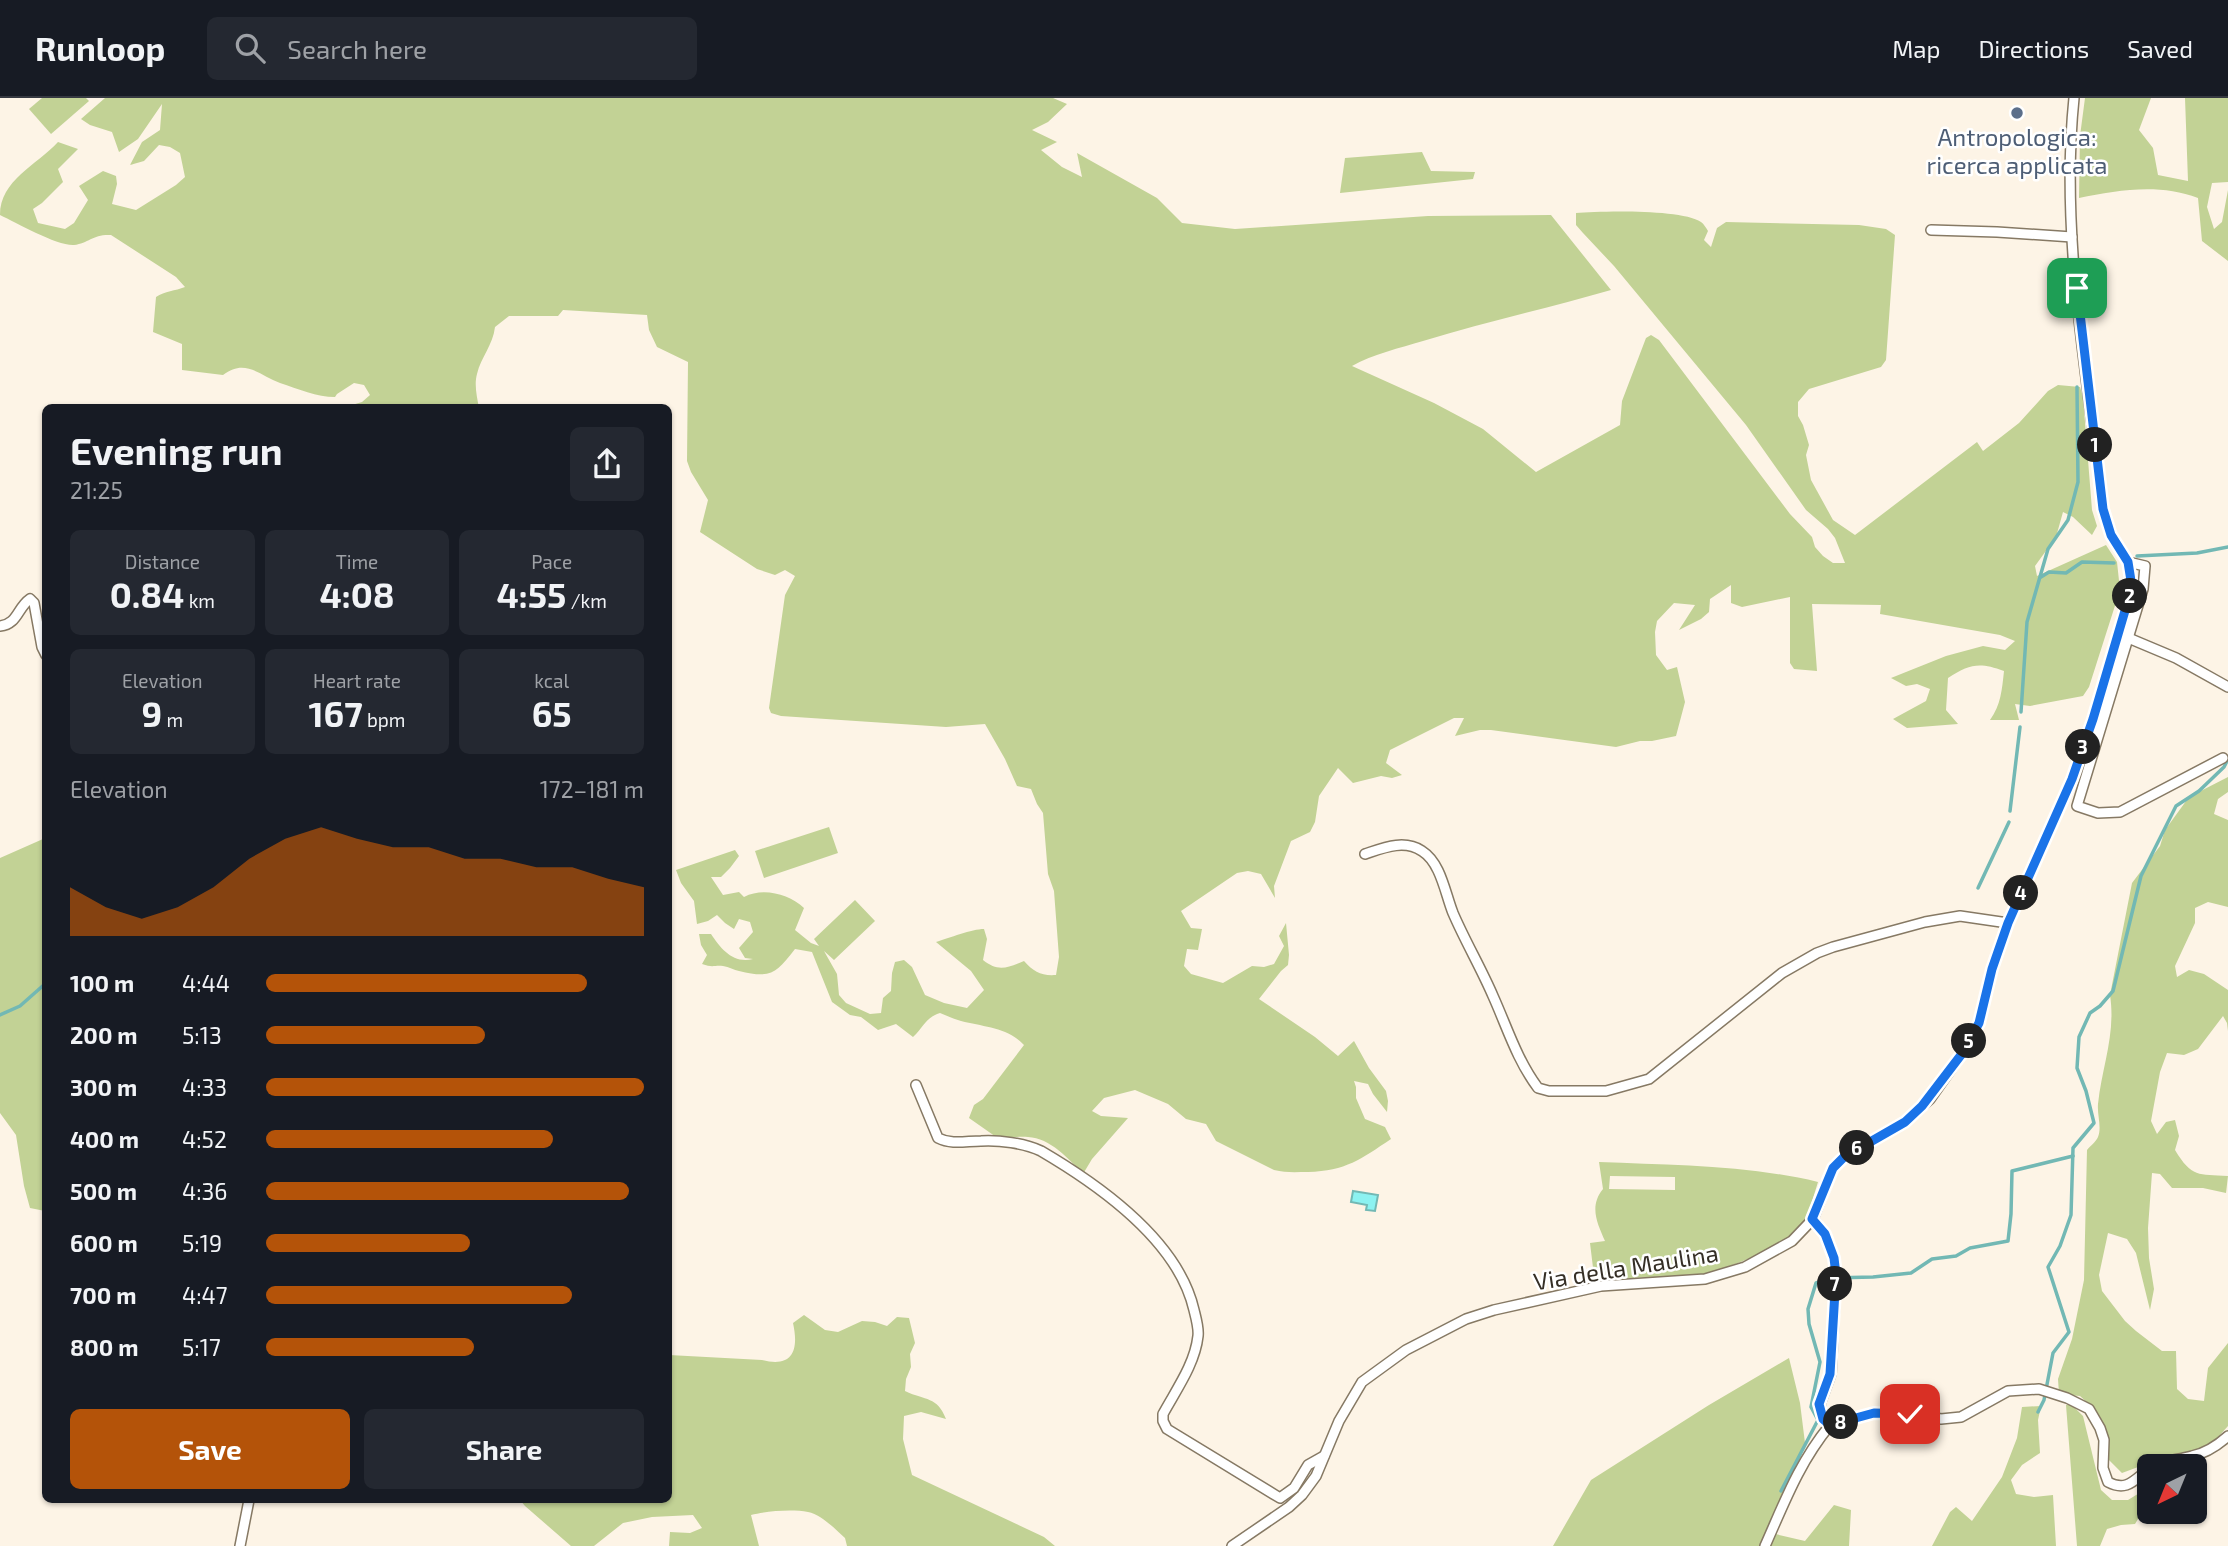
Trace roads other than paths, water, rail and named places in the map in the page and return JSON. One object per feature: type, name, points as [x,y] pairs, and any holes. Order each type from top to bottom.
[{"type":"street","name":"Via della Maulina","points":[[1232,1546],[1302,1495],[1316,1476],[1339,1421],[1363,1382],[1406,1350],[1466,1319],[1494,1310],[1601,1286],[1705,1279],[1745,1267],[1792,1241],[1812,1219],[1833,1168],[1844,1157],[1889,1132],[1914,1114],[1930,1099],[1961,1055],[1979,1023],[1992,969],[2008,923],[2072,779],[2093,719],[2132,587],[2128,562],[2111,535],[2103,509],[2072,237],[2070,180],[2074,98]]},
{"type":"street","points":[[1931,230],[2072,237]]},
{"type":"street","points":[[2128,562],[2146,566],[2143,589],[2077,806],[2098,813],[2120,812],[2223,758]]},
{"type":"street","points":[[0,626],[14,621],[25,602],[30,600],[36,610],[42,647]]},
{"type":"street","points":[[2119,633],[2176,658],[2228,687]]},
{"type":"street","points":[[1365,854],[1400,845],[1422,851],[1430,859],[1517,1053],[1538,1088],[1549,1091],[1606,1091],[1649,1079],[1782,973],[1833,947],[1925,922],[1960,916],[2008,923]]},
{"type":"street","points":[[916,1085],[938,1138],[950,1143],[985,1140],[1028,1146],[1041,1151],[1120,1205],[1167,1255],[1191,1298],[1199,1332],[1187,1370],[1163,1414],[1167,1429],[1280,1498],[1294,1488],[1308,1465],[1325,1456]]},
{"type":"street","points":[[1812,1219],[1825,1234],[1834,1258],[1830,1374],[1819,1404],[1823,1419],[1830,1425]]},
{"type":"street","points":[[1765,1546],[1798,1471],[1816,1442],[1830,1425],[1874,1413],[1910,1414],[1941,1419],[1961,1418],[2008,1391],[2039,1389],[2089,1409],[2104,1440],[2103,1468],[2108,1482],[2117,1487],[2125,1487],[2137,1478]]},
{"type":"street","points":[[2201,1454],[2228,1436]]},
{"type":"street","points":[[240,1546],[248,1503]]},
{"type":"water","points":[[1353,1191],[1378,1195],[1375,1211],[1366,1210],[1367,1205],[1351,1202]]},
{"type":"waterway","points":[[2021,712],[2027,622],[2048,549],[2068,520],[2078,482],[2077,387]]},
{"type":"waterway","points":[[2137,556],[2197,553],[2228,547]]},
{"type":"waterway","points":[[2041,577],[2049,572],[2066,573],[2082,562],[2114,563]]},
{"type":"waterway","points":[[2010,811],[2020,727]]},
{"type":"waterway","points":[[2038,1412],[2044,1400],[2053,1353],[2069,1332],[2048,1267],[2060,1246],[2071,1215],[2073,1148],[2094,1123],[2077,1068],[2079,1037],[2090,1013],[2113,991],[2141,876],[2176,806],[2199,791],[2224,767],[2228,759]]},
{"type":"waterway","points":[[1978,888],[2009,822]]},
{"type":"waterway","points":[[0,1015],[20,1006],[42,987]]},
{"type":"waterway","points":[[1781,1491],[1818,1420],[1811,1407],[1820,1362],[1809,1324],[1808,1309],[1816,1283],[1830,1278],[1911,1273],[1932,1259],[1956,1256],[1970,1248],[2008,1241],[2012,1171],[2073,1156]]},
{"type":"place","name":"Antropologica: ricerca applicata","points":[[2017,113]]}]
